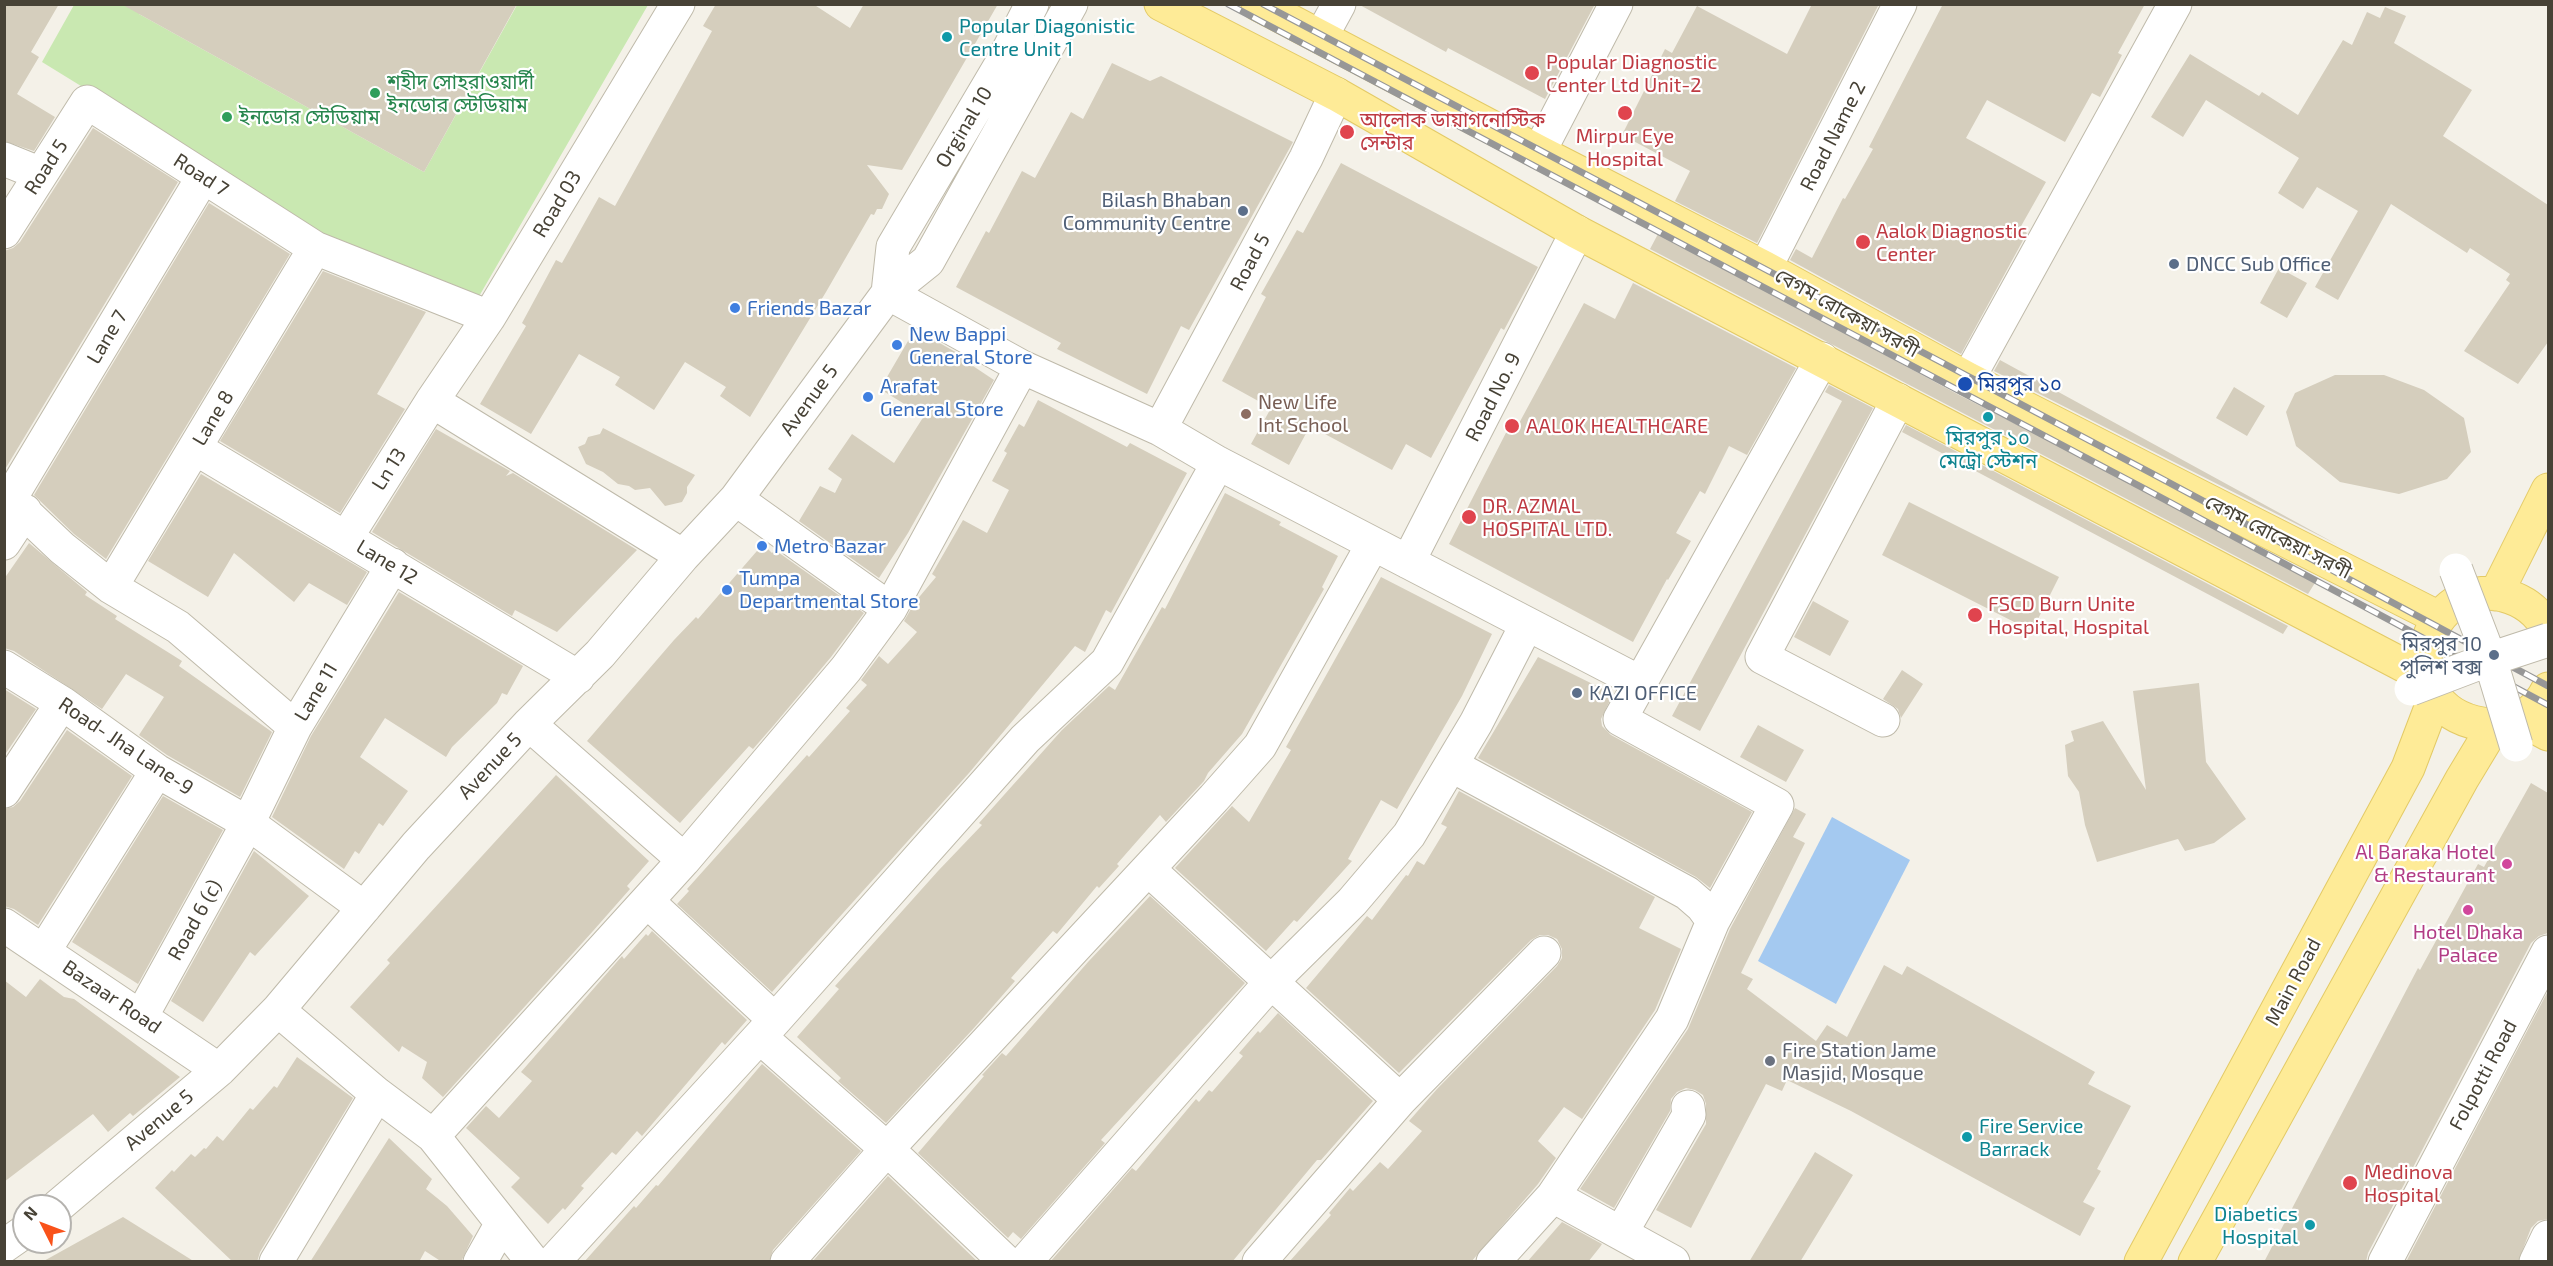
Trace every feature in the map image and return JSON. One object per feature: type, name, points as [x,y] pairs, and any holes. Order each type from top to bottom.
[{"type":"main road","points":[[1161,4],[1336,94],[1577,232],[1822,359],[2424,688],[2451,714],[2471,724],[2548,734]]},
{"type":"main road","name":"বেগম রোকেয়া সরণী","points":[[1258,4],[1766,268],[1968,379],[2439,618]]},
{"type":"main road","points":[[2496,594],[2548,489]]},
{"type":"main road","points":[[2424,688],[2424,656],[2428,636],[2439,618],[2456,604],[2475,595],[2496,594],[2515,598],[2531,608],[2547,626]]},
{"type":"main road","name":"Main Road","points":[[2141,1262],[2408,768],[2424,688]]},
{"type":"main road","points":[[2195,1262],[2462,778],[2533,710],[2548,689]]},
{"type":"street","name":"Road 03","points":[[432,401],[489,317],[678,4]]},
{"type":"street","name":"Orginal 10","points":[[888,293],[893,247],[1002,63],[1032,4]]},
{"type":"street","name":"Avenue 5","points":[[72,1194],[219,1070],[278,1010],[416,846],[529,724],[600,654],[682,556],[736,499],[888,293],[928,261],[1071,4]]},
{"type":"street","points":[[1322,37],[1339,4]]},
{"type":"street","points":[[1539,152],[1616,4]]},
{"type":"street","name":"Road Name 2","points":[[1766,268],[1900,4]]},
{"type":"street","points":[[1968,379],[2175,4]]},
{"type":"street","name":"Road 5","points":[[1160,429],[1306,158],[1336,94]]},
{"type":"street","name":"Road 7","points":[[87,102],[315,248],[489,317]]},
{"type":"street","name":"Road 5","points":[[4,232],[87,102]]},
{"type":"street","points":[[4,159],[41,174]]},
{"type":"street","name":"Lane 7","points":[[4,543],[14,501],[203,177]]},
{"type":"street","name":"Road No. 9","points":[[1408,562],[1577,232]]},
{"type":"street","name":"Lane 8","points":[[111,587],[315,248]]},
{"type":"street","points":[[888,293],[1022,367],[1160,429],[1218,463],[1641,683]]},
{"type":"street","points":[[1494,1262],[1553,1196],[1672,1019],[1713,921],[1777,805],[1620,719],[1822,359]]},
{"type":"street","points":[[433,1136],[684,860],[846,669],[890,609],[1022,367]]},
{"type":"street","points":[[1883,720],[1762,657],[1898,400]]},
{"type":"street","points":[[432,401],[682,556]]},
{"type":"street","name":"Ln 13","points":[[346,537],[432,401]]},
{"type":"street","name":"Lane 12","points":[[195,448],[578,677]]},
{"type":"street","points":[[553,1262],[768,1028],[1025,739],[1107,662],[1218,463]]},
{"type":"street","points":[[736,499],[890,609]]},
{"type":"street","points":[[14,501],[62,548],[111,587],[178,627],[295,727]]},
{"type":"street","points":[[787,1262],[887,1149],[1148,870],[1260,746],[1373,544]]},
{"type":"street","name":"Lane 11","points":[[248,823],[295,727],[393,565]]},
{"type":"street","points":[[2456,570],[2490,659],[2510,730]]},
{"type":"street","points":[[1026,1262],[1271,982],[1352,902],[1409,836],[1476,723],[1527,624]]},
{"type":"street","points":[[2424,688],[2490,659],[2547,626]]},
{"type":"street","name":"Road- Jha Lane-9","points":[[4,667],[62,703],[157,771],[248,823],[364,908]]},
{"type":"street","points":[[4,790],[62,703]]},
{"type":"street","points":[[529,724],[684,860]]},
{"type":"street","points":[[1451,765],[1687,893],[1702,906],[1713,921]]},
{"type":"street","points":[[44,951],[157,771]]},
{"type":"street","name":"Road 6 (c)","points":[[141,1017],[248,823]]},
{"type":"street","points":[[1148,870],[1400,1100]]},
{"type":"street","points":[[647,901],[887,1149],[1006,1262]]},
{"type":"street","name":"Bazaar Road","points":[[4,925],[219,1070]]},
{"type":"street","name":"Folpotti Road","points":[[2385,1262],[2548,952]]},
{"type":"street","points":[[1259,1262],[1400,1100],[1544,953]]},
{"type":"street","points":[[278,1010],[377,1094],[433,1136],[533,1262]]},
{"type":"street","points":[[276,1262],[377,1094]]},
{"type":"street","points":[[1621,1233],[1689,1115],[1688,1107]]},
{"type":"street","points":[[1553,1196],[1621,1233],[1663,1260]]},
{"type":"street","points":[[480,1262],[502,1223]]},
{"type":"street","points":[[2536,1262],[2548,1237]]},
{"type":"green space","name":"ইনডোর স্টেডিয়াম","points":[[74,5],[144,5],[139,14],[424,172],[517,5],[648,5],[467,317],[294,221],[237,182],[42,62]]},
{"type":"water","points":[[1832,817],[1910,860],[1836,1004],[1758,961]]},
{"type":"building","points":[[4,4],[59,4],[31,52],[39,57],[17,94],[55,117],[34,151],[4,141]]},
{"type":"building","name":"শহীদ সোহরাওয়ার্দী ইনডোর স্টেডিয়াম","points":[[121,4],[517,4],[424,172]]},
{"type":"building","points":[[716,4],[813,4],[850,28],[864,4],[998,4],[902,170],[867,165],[889,194],[882,209],[877,209],[874,215],[871,214],[750,417],[720,396],[726,387],[685,362],[654,410],[615,385],[620,377],[579,354],[531,434],[480,404],[526,326],[522,323],[556,260],[562,263],[599,197],[615,206],[712,31],[703,26]]},
{"type":"building","points":[[1358,4],[1595,4],[1545,99],[1448,48],[1446,52]]},
{"type":"building","points":[[1812,4],[1879,4],[1757,243],[1675,201],[1690,171],[1622,135],[1665,49],[1672,53],[1697,6],[1787,54]]},
{"type":"building","points":[[1943,4],[2145,4],[2118,53],[2122,55],[2100,97],[2092,93],[2065,142],[1987,100],[1966,138],[2046,182],[2020,228],[2027,233],[1961,354],[1790,260],[1796,249],[1812,258],[1843,198],[1845,199],[1873,149],[1869,147]]},
{"type":"building","points":[[2385,7],[2406,16],[2394,43],[2472,90],[2443,136],[2548,205],[2548,342],[2518,384],[2464,351],[2510,283],[2506,280],[2510,274],[2470,248],[2467,253],[2391,204],[2338,300],[2315,287],[2358,211],[2317,187],[2303,209],[2278,193],[2299,158],[2206,100],[2183,137],[2151,117],[2190,54],[2259,96],[2262,92],[2298,115],[2343,40],[2352,45],[2367,12],[2380,18]]},
{"type":"building","points":[[1112,63],[1150,81],[1161,76],[1293,142],[1189,330],[1181,326],[1147,394],[1057,349],[1061,343],[956,287],[986,231],[989,233],[1022,171],[1035,178],[1071,112],[1083,119]]},
{"type":"building","points":[[93,128],[178,182],[4,471],[4,251],[20,242]]},
{"type":"building","points":[[1341,163],[1538,267],[1504,330],[1501,328],[1431,458],[1406,444],[1392,470],[1310,426],[1289,465],[1251,444],[1271,408],[1222,381],[1266,297],[1261,294],[1297,230],[1303,233]]},
{"type":"building","points":[[209,203],[290,254],[106,559],[74,534],[34,495]]},
{"type":"building","points":[[1658,234],[1959,395],[2318,578],[2308,594],[1650,249]]},
{"type":"building","points":[[2279,268],[2307,283],[2287,318],[2260,303]]},
{"type":"building","points":[[323,271],[426,312],[377,394],[405,409],[340,513],[220,441]]},
{"type":"building","points":[[1633,283],[1796,368],[1747,455],[1729,446],[1705,494],[1700,491],[1676,533],[1691,541],[1667,579],[1633,642],[1449,544],[1511,423],[1517,427],[1584,303],[1615,319]]},
{"type":"building","points":[[915,329],[959,354],[958,356],[994,380],[908,533],[879,578],[799,521],[820,486],[835,493],[842,479],[828,469],[852,434],[894,463],[924,416],[880,389]]},
{"type":"building","points":[[2000,360],[2338,545],[1994,371]]},
{"type":"building","points":[[2335,375],[2384,375],[2424,390],[2464,418],[2471,452],[2447,479],[2399,494],[2340,482],[2296,446],[2286,412],[2295,393]]},
{"type":"building","points":[[1829,385],[1873,408],[1700,731],[1672,716],[1842,401],[1825,392]]},
{"type":"building","points":[[2234,387],[2265,406],[2247,436],[2216,418]]},
{"type":"building","points":[[1038,400],[1127,447],[1130,443],[1187,473],[1111,613],[1106,610],[1085,652],[1075,646],[969,773],[772,992],[677,904],[689,891],[687,889],[807,755],[809,757],[850,711],[846,708],[867,685],[861,680],[879,656],[888,664],[917,632],[904,621],[915,602],[936,577],[932,574],[963,520],[987,533],[1009,490],[992,481],[1007,453],[1004,451],[1019,424],[1024,427]]},
{"type":"building","points":[[1906,425],[2288,626],[2283,634],[1902,432]]},
{"type":"building","points":[[603,428],[695,475],[687,487],[687,493],[682,502],[665,506],[650,488],[635,490],[618,484],[603,472],[586,464],[578,447],[585,444],[588,437],[600,434]]},
{"type":"building","points":[[436,429],[510,471],[506,476],[513,473],[637,550],[557,632],[515,610],[512,616],[372,532]]},
{"type":"building","points":[[201,474],[367,572],[347,605],[309,583],[294,602],[234,553],[208,597],[148,561]]},
{"type":"building","points":[[1225,493],[1281,522],[1279,525],[1338,556],[1322,587],[1324,589],[1242,734],[1208,773],[1204,781],[1166,822],[1160,815],[1117,864],[1119,866],[1099,888],[1097,886],[1057,934],[1053,931],[1011,978],[1015,981],[886,1123],[838,1081],[841,1078],[797,1037],[839,989],[835,986],[982,825],[979,823],[1062,730],[1109,686],[1115,690],[1162,607],[1165,609]]},
{"type":"building","points":[[1909,502],[2059,577],[2032,631],[1882,555]]},
{"type":"building","points":[[29,543],[87,592],[85,595],[117,616],[115,619],[182,661],[179,666],[272,732],[240,797],[167,755],[139,735],[164,697],[126,674],[102,709],[14,651],[4,648],[4,579]]},
{"type":"building","points":[[763,544],[772,553],[775,550],[864,613],[831,657],[753,749],[749,746],[680,823],[587,741],[674,640],[696,617],[698,619]]},
{"type":"building","points":[[1381,577],[1492,634],[1462,696],[1397,809],[1381,800],[1348,859],[1352,861],[1297,922],[1294,920],[1266,951],[1175,868],[1232,806],[1249,822],[1291,750],[1286,747]]},
{"type":"building","points":[[399,592],[523,666],[507,695],[502,693],[497,703],[452,747],[446,757],[385,718],[360,757],[408,791],[383,826],[379,823],[359,854],[355,851],[344,869],[272,817],[311,736]]},
{"type":"building","points":[[1813,601],[1849,621],[1830,656],[1794,637]]},
{"type":"building","points":[[1538,657],[1613,694],[1601,719],[1602,726],[1611,735],[1752,812],[1710,888],[1696,877],[1478,758]]},
{"type":"building","points":[[1902,670],[1923,684],[1901,718],[1898,709],[1883,699]]},
{"type":"building","points":[[2199,683],[2206,762],[2246,819],[2214,843],[2185,851],[2178,839],[2097,862],[2085,825],[2079,792],[2068,776],[2065,745],[2074,741],[2071,731],[2103,721],[2146,790],[2133,691]]},
{"type":"building","points":[[4,689],[36,709],[4,756]]},
{"type":"building","points":[[1758,725],[1804,750],[1786,782],[1740,757]]},
{"type":"building","points":[[67,730],[132,776],[38,925],[14,909],[4,906],[4,809],[13,807],[20,801]]},
{"type":"building","points":[[556,775],[649,861],[627,886],[630,889],[443,1097],[422,1078],[427,1062],[402,1046],[399,1052],[350,1007],[390,963],[387,960]]},
{"type":"building","points":[[2531,783],[2548,793],[2548,933],[2539,936],[2531,943],[2368,1253],[2366,1262],[2264,1262],[2418,968],[2420,970],[2478,864],[2484,867]]},
{"type":"building","points":[[1459,791],[1655,897],[1639,928],[1681,949],[1655,1010],[1582,1119],[1564,1107],[1538,1141],[1556,1158],[1538,1184],[1471,1262],[1289,1262],[1331,1215],[1329,1213],[1350,1188],[1353,1191],[1380,1162],[1388,1169],[1422,1131],[1409,1121],[1437,1089],[1557,966],[1562,958],[1562,949],[1557,939],[1548,935],[1540,935],[1531,940],[1399,1073],[1306,988],[1367,916],[1372,920],[1406,875],[1408,876],[1417,861],[1424,865],[1447,827],[1441,824]]},
{"type":"building","points":[[163,796],[223,830],[138,984],[72,942]]},
{"type":"building","points":[[1795,808],[1806,814],[1793,837],[1805,843],[1741,973],[1753,979],[1747,989],[1816,1041],[1827,1025],[1847,1037],[1884,965],[1902,975],[1907,966],[2095,1072],[2088,1084],[2131,1106],[2097,1169],[2101,1171],[2083,1202],[2095,1208],[2080,1236],[1851,1111],[1787,1080],[1782,1091],[1766,1084],[1691,1228],[1656,1210],[1706,1124],[1706,1104],[1703,1095],[1695,1090],[1686,1088],[1677,1092],[1671,1099],[1670,1111],[1614,1208],[1580,1189],[1688,1029],[1730,929]]},
{"type":"building","points":[[254,851],[309,896],[255,956],[250,952],[203,1022],[171,1001]]},
{"type":"building","points":[[1150,896],[1245,983],[1101,1140],[1105,1143],[1021,1239],[1013,1232],[1008,1238],[918,1153],[984,1076],[982,1075],[1002,1053],[1006,1056],[1088,962]]},
{"type":"building","points":[[652,931],[747,1020],[725,1045],[722,1042],[642,1136],[637,1131],[616,1155],[612,1152],[581,1186],[584,1188],[565,1210],[563,1208],[548,1224],[511,1187],[520,1178],[466,1128],[486,1106],[499,1118],[532,1081],[521,1072],[622,956],[624,959],[646,934],[648,936]]},
{"type":"building","points":[[40,979],[64,997],[74,999],[180,1077],[133,1116],[130,1113],[108,1132],[93,1114],[4,1182],[4,980],[26,997]]},
{"type":"building","points":[[2548,991],[2548,1219],[2538,1221],[2531,1228],[2518,1262],[2406,1262]]},
{"type":"building","points":[[1278,1013],[1373,1101],[1321,1160],[1317,1160],[1232,1262],[1050,1262],[1132,1168],[1136,1171],[1196,1099],[1199,1102],[1209,1090],[1212,1092],[1243,1056],[1239,1053]]},
{"type":"building","points":[[297,1057],[353,1098],[260,1252],[257,1262],[233,1262],[155,1188],[191,1154],[195,1157],[204,1148],[206,1149],[217,1136],[223,1141],[250,1108],[253,1110],[274,1086],[277,1088]]},
{"type":"building","points":[[762,1064],[861,1151],[773,1250],[769,1262],[584,1262],[634,1206],[636,1208],[656,1185],[658,1186]]},
{"type":"building","points":[[389,1138],[432,1179],[426,1189],[447,1206],[473,1236],[461,1262],[442,1262],[425,1251],[419,1262],[310,1262]]},
{"type":"building","points":[[1815,1152],[1853,1175],[1800,1262],[1749,1262]]},
{"type":"building","points":[[888,1176],[978,1262],[812,1262]]},
{"type":"building","points":[[123,1217],[195,1262],[42,1262],[56,1254],[72,1254],[72,1245]]},
{"type":"building","points":[[1562,1222],[1602,1244],[1588,1262],[1527,1262]]},
{"type":"railway","points":[[1228,4],[2548,705]]},
{"type":"railway","points":[[1263,4],[2153,474],[2548,686]]},
{"type":"place","name":"Popular Diagonistic Centre Unit 1","points":[[947,37]]},
{"type":"place","name":"Popular Diagnostic Center Ltd Unit-2","points":[[1532,73]]},
{"type":"place","name":"শহীদ সোহরাওয়ার্দী ইনডোর স্টেডিয়াম","points":[[375,93]]},
{"type":"place","name":"Mirpur Eye Hospital","points":[[1625,113]]},
{"type":"place","name":"ইনডোর স্টেডিয়াম","points":[[227,117]]},
{"type":"place","name":"আলোক ডায়াগনোস্টিক সেন্টার","points":[[1347,132]]},
{"type":"place","name":"Bilash Bhaban Community Centre","points":[[1243,211]]},
{"type":"place","name":"Aalok Diagnostic Center","points":[[1863,242]]},
{"type":"place","name":"DNCC Sub Office","points":[[2174,264]]},
{"type":"place","name":"Friends Bazar","points":[[735,308]]},
{"type":"place","name":"New Bappi General Store","points":[[897,345]]},
{"type":"place","name":"মিরপুর ১০","points":[[1965,384]]},
{"type":"place","name":"Arafat General Store","points":[[868,397]]},
{"type":"place","name":"New Life Int School","points":[[1246,414]]},
{"type":"place","name":"মিরপুর ১০ মেট্রো স্টেশন","points":[[1988,417]]},
{"type":"place","name":"AALOK HEALTHCARE","points":[[1512,426]]},
{"type":"place","name":"DR. AZMAL HOSPITAL LTD.","points":[[1469,517]]},
{"type":"place","name":"Metro Bazar","points":[[762,546]]},
{"type":"place","name":"Tumpa Departmental Store","points":[[727,590]]},
{"type":"place","name":"FSCD Burn Unite Hospital, Hospital","points":[[1975,615]]},
{"type":"place","name":"মিরপুর 10 পুলিশ বক্স","points":[[2494,655]]},
{"type":"place","name":"KAZI OFFICE","points":[[1577,693]]},
{"type":"place","name":"Al Baraka Hotel & Restaurant","points":[[2507,864]]},
{"type":"place","name":"Hotel Dhaka Palace","points":[[2468,910]]},
{"type":"place","name":"Fire Station Jame Masjid, Mosque","points":[[1770,1061]]},
{"type":"place","name":"Fire Service Barrack","points":[[1967,1137]]},
{"type":"place","name":"Medinova Hospital","points":[[2350,1183]]},
{"type":"place","name":"Diabetics Hospital","points":[[2310,1225]]}]
